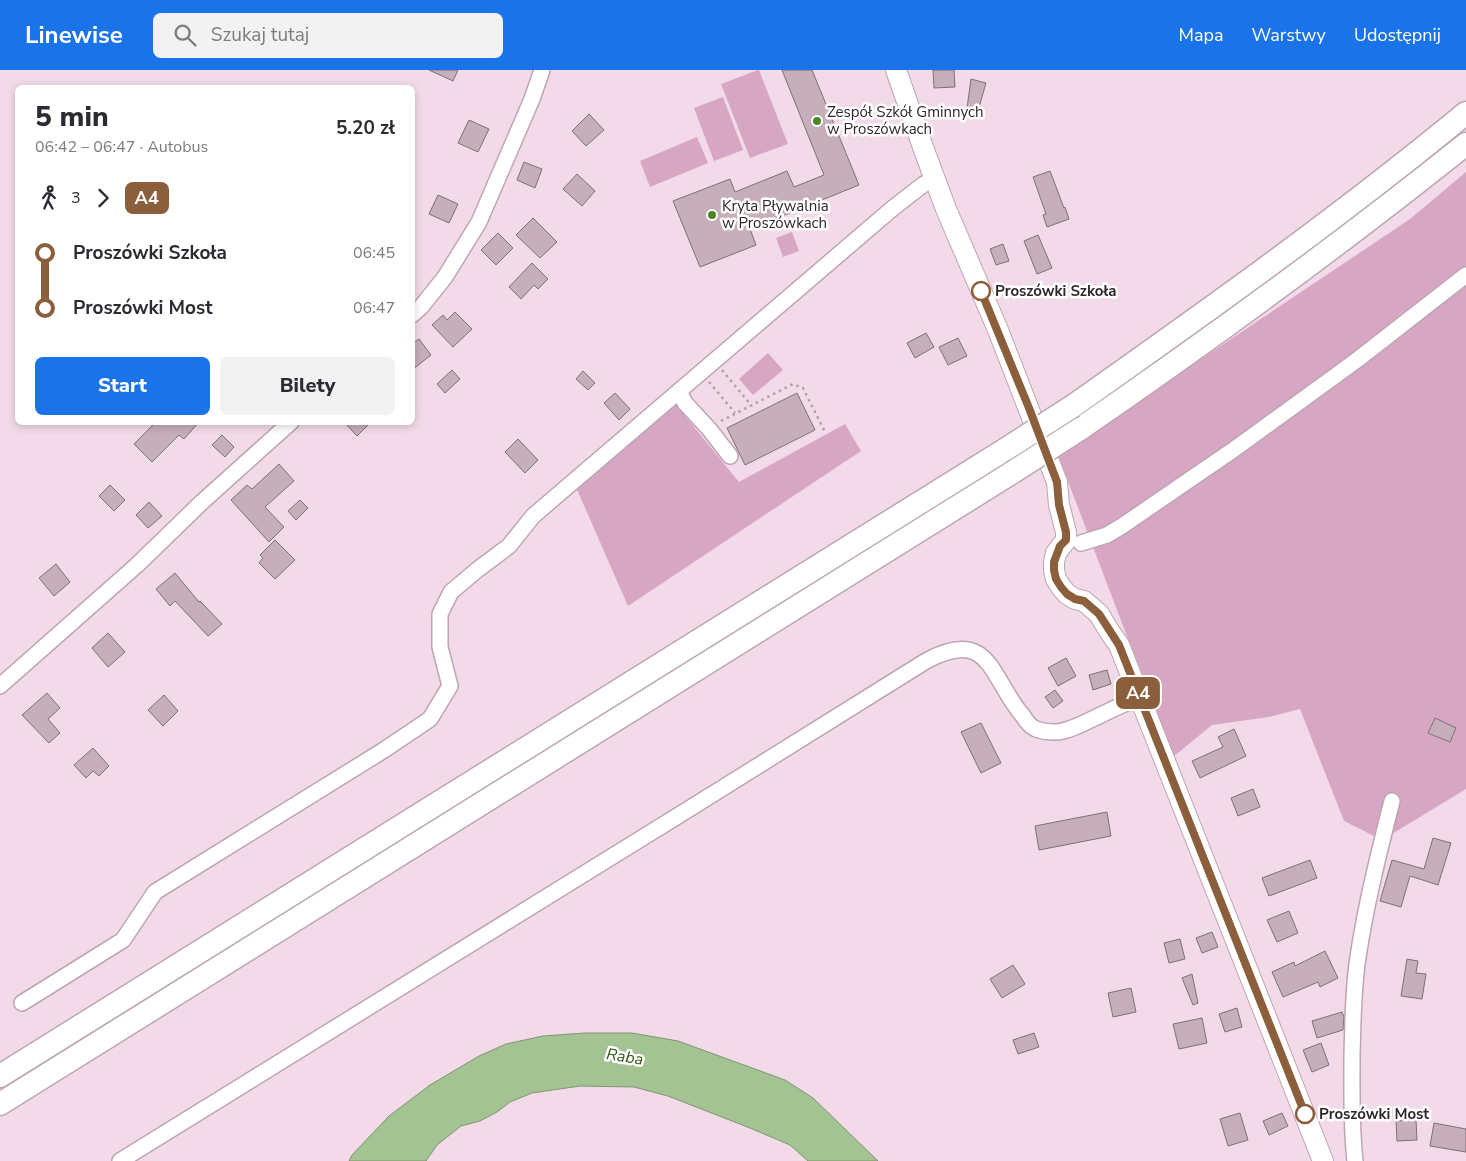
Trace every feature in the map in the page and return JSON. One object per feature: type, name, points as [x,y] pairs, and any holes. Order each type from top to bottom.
[{"type":"highway","points":[[0,1076],[896,519],[1072,406],[1179,331],[1346,208],[1466,114]]},
{"type":"highway","points":[[0,1104],[1080,429],[1292,278],[1466,144]]},
{"type":"main road","points":[[896,70],[946,209],[998,330],[1057,482],[1059,505],[1066,532],[1066,540],[1060,546],[1054,562],[1056,579],[1067,594],[1075,599],[1084,601],[1099,614],[1119,645],[1323,1161]]},
{"type":"street","points":[[415,313],[422,307],[445,277],[479,222],[532,99],[542,70]]},
{"type":"street","points":[[22,1003],[123,940],[155,892],[384,750],[430,719],[450,686],[440,647],[440,614],[452,592],[476,570],[509,546],[533,516],[700,373],[894,208],[924,184],[935,179]]},
{"type":"street","points":[[1081,544],[1107,535],[1122,526],[1232,450],[1358,360],[1466,275]]},
{"type":"street","points":[[675,395],[710,430],[730,456]]},
{"type":"street","points":[[0,686],[137,565],[202,502],[287,425]]},
{"type":"street","points":[[120,1161],[941,653],[959,649],[971,650],[982,656],[992,666],[1017,710],[1028,723],[1037,729],[1057,732],[1076,726],[1140,698]]},
{"type":"street","points":[[1355,1161],[1352,1133],[1352,1077],[1353,1013],[1358,958],[1376,865],[1392,801]]},
{"type":"path","points":[[714,362],[752,405]]},
{"type":"path","points":[[700,373],[735,413]]},
{"type":"path","points":[[710,430],[735,413],[794,384],[803,388],[825,432]]},
{"type":"shaded area","points":[[759,70],[788,144],[750,158],[721,84]]},
{"type":"shaded area","points":[[723,97],[743,150],[714,161],[694,108]]},
{"type":"shaded area","points":[[697,137],[708,163],[650,187],[640,161]]},
{"type":"shaded area","points":[[1466,172],[1466,789],[1382,840],[1344,821],[1300,709],[1269,717],[1212,725],[1173,757],[1058,455],[1410,219]]},
{"type":"shaded area","points":[[792,232],[799,251],[783,257],[776,238]]},
{"type":"shaded area","points":[[768,353],[783,370],[753,395],[739,379]]},
{"type":"shaded area","points":[[672,400],[739,482],[845,424],[861,451],[628,606],[575,485]]},
{"type":"water","name":"Raba","points":[[585,1033],[632,1033],[678,1041],[785,1080],[813,1098],[878,1161],[808,1161],[790,1145],[668,1096],[634,1087],[580,1086],[532,1093],[510,1102],[480,1121],[461,1126],[437,1145],[426,1161],[349,1161],[352,1155],[389,1116],[430,1085],[479,1056],[506,1044],[543,1036]]},
{"type":"building","points":[[429,70],[458,70],[453,81]]},
{"type":"building","points":[[782,70],[812,70],[859,185],[750,229],[756,245],[700,267],[673,201],[730,179],[735,192],[787,171],[794,187],[824,175]]},
{"type":"building","points":[[933,70],[954,70],[955,87],[934,88]]},
{"type":"building","points":[[971,79],[986,83],[978,111],[967,108]]},
{"type":"building","points":[[589,114],[604,130],[586,146],[572,131]]},
{"type":"building","points":[[469,120],[489,129],[478,152],[458,143]]},
{"type":"building","points":[[524,162],[542,169],[535,188],[517,180]]},
{"type":"building","points":[[1050,171],[1069,219],[1047,227],[1043,215],[1046,214],[1033,177]]},
{"type":"building","points":[[577,174],[595,191],[582,206],[563,189]]},
{"type":"building","points":[[438,195],[458,204],[449,223],[429,214]]},
{"type":"building","points":[[533,218],[557,242],[540,258],[516,235]]},
{"type":"building","points":[[498,233],[513,248],[496,265],[481,250]]},
{"type":"building","points":[[1038,235],[1052,268],[1037,274],[1024,241]]},
{"type":"building","points":[[1003,244],[1009,261],[996,265],[990,249]]},
{"type":"building","points":[[532,263],[548,279],[538,289],[534,285],[521,299],[509,287]]},
{"type":"building","points":[[455,312],[472,329],[453,347],[432,325],[443,315],[447,320]]},
{"type":"building","points":[[926,333],[934,347],[915,358],[907,343]]},
{"type":"building","points":[[958,338],[967,356],[948,365],[939,347]]},
{"type":"building","points":[[419,339],[431,355],[415,368],[415,342]]},
{"type":"building","points":[[452,370],[460,379],[445,393],[437,384]]},
{"type":"building","points":[[583,371],[595,383],[588,390],[576,379]]},
{"type":"building","points":[[615,393],[630,409],[619,420],[604,403]]},
{"type":"building","points":[[797,393],[815,430],[745,465],[727,428]]},
{"type":"building","points":[[153,425],[196,425],[184,439],[179,435],[152,462],[134,444]]},
{"type":"building","points":[[347,425],[368,425],[357,436]]},
{"type":"building","points":[[222,435],[234,447],[225,457],[212,445]]},
{"type":"building","points":[[518,439],[538,460],[525,473],[505,452]]},
{"type":"building","points":[[279,464],[294,481],[265,507],[284,527],[269,542],[231,500],[247,485],[252,489]]},
{"type":"building","points":[[110,485],[125,500],[114,511],[99,496]]},
{"type":"building","points":[[300,500],[308,508],[296,520],[288,511]]},
{"type":"building","points":[[149,502],[162,516],[148,528],[136,515]]},
{"type":"building","points":[[275,540],[295,560],[275,579],[259,563],[263,558],[260,555]]},
{"type":"building","points":[[56,564],[70,582],[54,596],[39,578]]},
{"type":"building","points":[[175,573],[199,602],[222,624],[208,636],[175,601],[170,606],[156,589]]},
{"type":"building","points":[[108,633],[125,652],[108,667],[92,648]]},
{"type":"building","points":[[1066,658],[1076,676],[1058,686],[1048,668]]},
{"type":"building","points":[[1107,670],[1111,684],[1093,690],[1089,675]]},
{"type":"building","points":[[1055,690],[1063,701],[1053,708],[1045,697]]},
{"type":"building","points":[[47,693],[60,708],[48,719],[60,733],[49,743],[22,715]]},
{"type":"building","points":[[164,695],[178,711],[163,726],[148,710]]},
{"type":"building","points":[[1435,718],[1456,728],[1450,742],[1428,733]]},
{"type":"building","points":[[981,723],[1001,763],[981,773],[961,732]]},
{"type":"building","points":[[1234,729],[1246,756],[1200,778],[1192,761],[1223,747],[1218,737]]},
{"type":"building","points":[[93,748],[109,766],[99,776],[93,771],[86,778],[74,765]]},
{"type":"building","points":[[1253,789],[1260,807],[1238,816],[1231,798]]},
{"type":"building","points":[[1107,812],[1111,836],[1039,850],[1035,826]]},
{"type":"building","points":[[1433,838],[1451,843],[1438,885],[1410,876],[1401,907],[1380,901],[1392,860],[1424,869]]},
{"type":"building","points":[[1310,860],[1317,878],[1269,896],[1262,878]]},
{"type":"building","points":[[1289,911],[1298,933],[1277,942],[1267,920]]},
{"type":"building","points":[[1212,932],[1218,947],[1202,953],[1196,938]]},
{"type":"building","points":[[1180,939],[1185,959],[1169,963],[1164,943]]},
{"type":"building","points":[[1325,951],[1338,978],[1320,987],[1318,982],[1283,997],[1272,972],[1294,962],[1295,966]]},
{"type":"building","points":[[1407,959],[1418,961],[1416,973],[1426,974],[1422,999],[1401,996]]},
{"type":"building","points":[[1013,965],[1025,984],[1002,998],[990,979]]},
{"type":"building","points":[[1192,974],[1198,1003],[1193,1005],[1182,978]]},
{"type":"building","points":[[1131,988],[1136,1012],[1113,1017],[1108,993]]},
{"type":"building","points":[[1237,1008],[1242,1027],[1225,1032],[1219,1014]]},
{"type":"building","points":[[1342,1012],[1344,1017],[1343,1030],[1317,1038],[1312,1021]]},
{"type":"building","points":[[1202,1018],[1207,1043],[1179,1049],[1173,1024]]},
{"type":"building","points":[[1034,1033],[1039,1047],[1018,1054],[1013,1040]]},
{"type":"building","points":[[1321,1043],[1329,1065],[1312,1072],[1303,1050]]},
{"type":"building","points":[[1240,1113],[1248,1140],[1228,1146],[1220,1119]]},
{"type":"building","points":[[1282,1113],[1288,1126],[1269,1135],[1263,1121]]},
{"type":"building","points":[[1416,1120],[1417,1140],[1397,1141],[1396,1121]]},
{"type":"building","points":[[1434,1123],[1466,1129],[1466,1152],[1430,1146]]},
{"type":"bus line","name":"A4","points":[[981,291],[1057,482],[1059,505],[1064,518],[1066,540],[1056,553],[1054,562],[1056,579],[1067,594],[1075,599],[1084,601],[1099,614],[1119,645],[1305,1114]]},
{"type":"place","name":"Zespół Szkół Gminnych w Proszówkach","points":[[817,121]]},
{"type":"place","name":"Kryta Pływalnia w Proszówkach","points":[[712,215]]},
{"type":"place","name":"Proszówki Szkoła","points":[[981,291]]},
{"type":"place","name":"Proszówki Most","points":[[1305,1114]]}]
